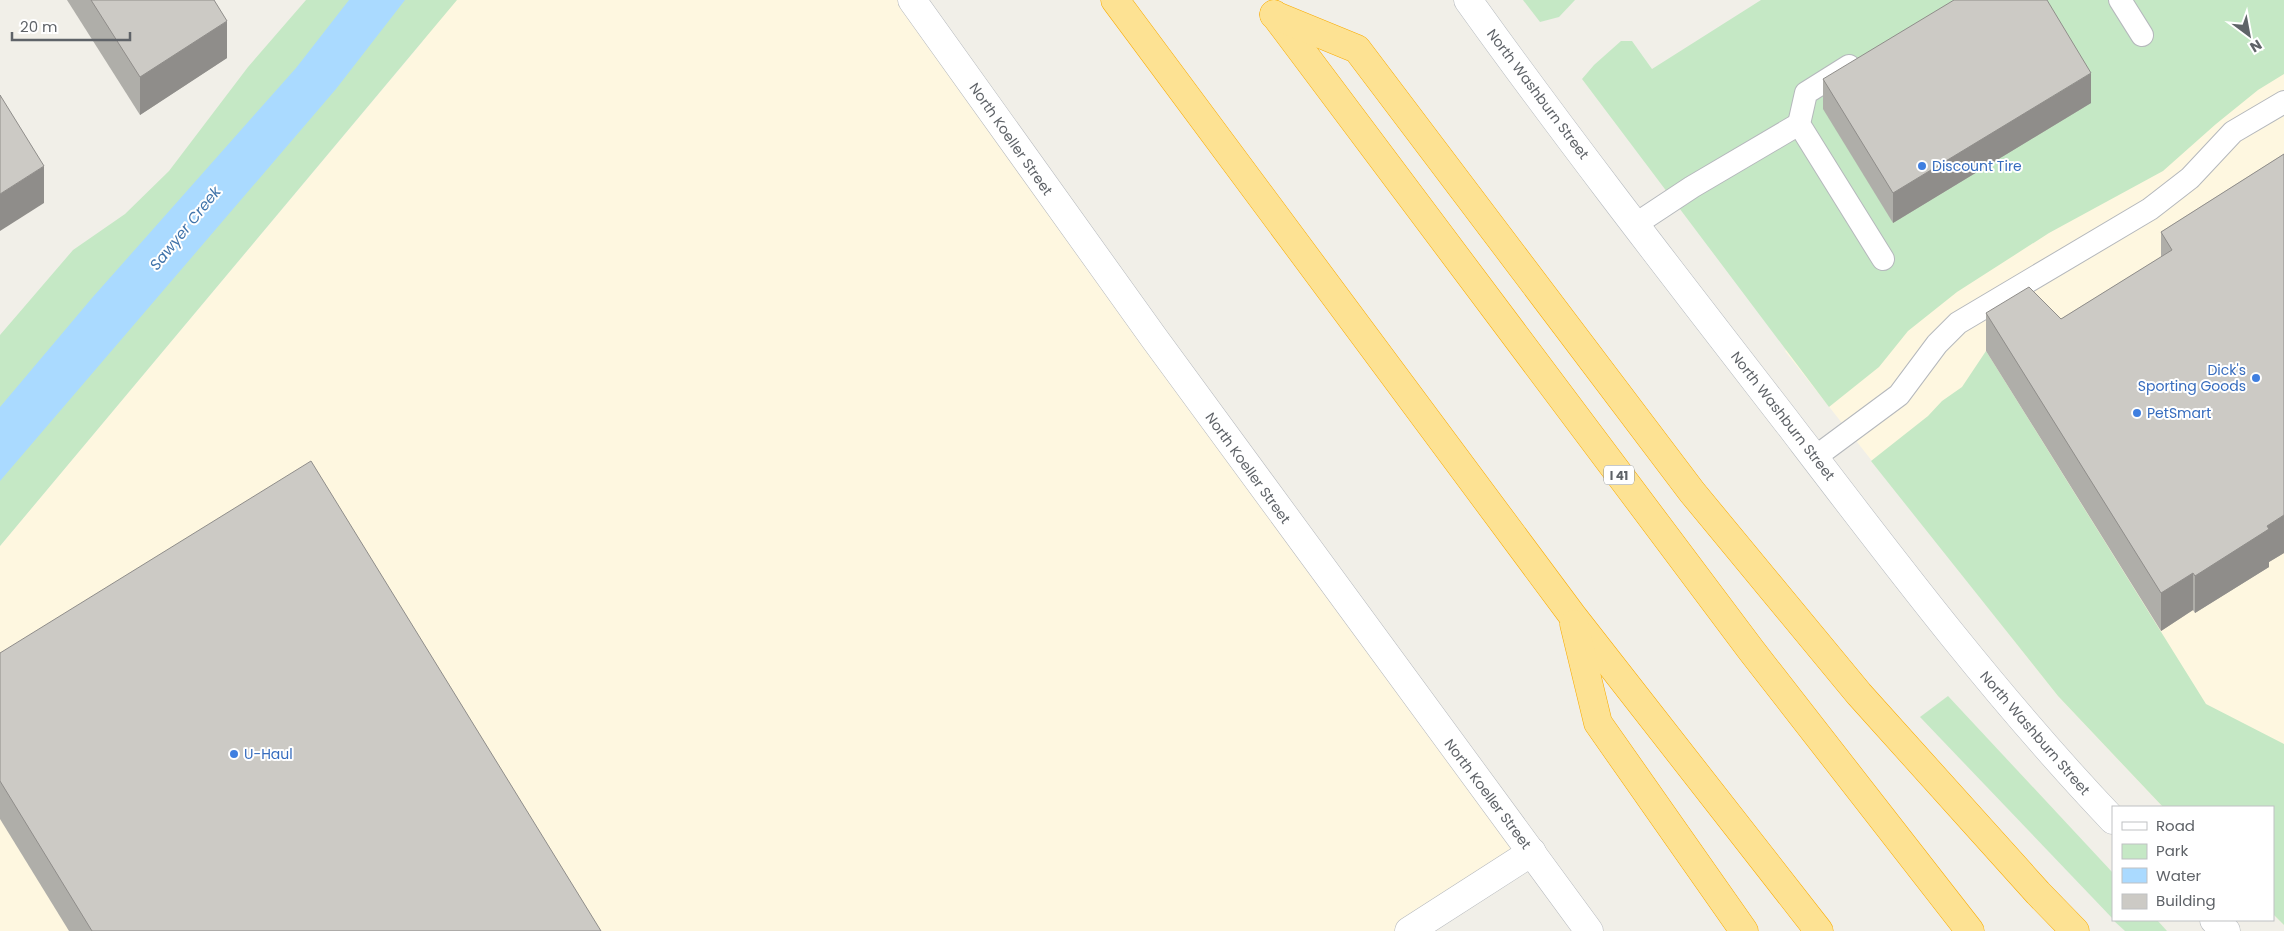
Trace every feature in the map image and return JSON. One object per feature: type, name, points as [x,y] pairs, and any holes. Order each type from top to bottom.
[{"type":"highway","points":[[1115,0],[1572,615],[1819,931]]},
{"type":"highway","points":[[1269,7],[1357,49],[1692,492],[1860,694],[2038,893],[2075,931]]},
{"type":"highway","name":"I 41","points":[[1269,7],[1751,650],[1970,931]]},
{"type":"highway","points":[[1572,615],[1598,722],[1744,931]]},
{"type":"street","name":"North Koeller Street","points":[[912,0],[1358,620],[1589,931]]},
{"type":"street","name":"North Washburn Street","points":[[1468,0],[1526,80],[1814,458],[1971,660],[2052,756],[2112,819]]},
{"type":"street","points":[[1409,931],[1532,852]]},
{"type":"street","points":[[2215,921],[2226,931]]},
{"type":"lane","points":[[2120,0],[2142,34]]},
{"type":"lane","points":[[1864,57],[1806,94],[1799,124],[1884,259]]},
{"type":"lane","points":[[1814,458],[1899,395],[1937,344],[1958,323],[2150,208],[2190,178],[2233,132],[2284,102]]},
{"type":"lane","points":[[1636,224],[1692,187],[1799,124]]},
{"type":"shaded area","points":[[394,0],[912,0],[1532,852],[1409,931],[0,931],[0,546],[423,41]]},
{"type":"shaded area","points":[[2284,40],[2284,925],[2274,915],[2274,806],[2162,806],[2058,696],[1785,351]]},
{"type":"green space","points":[[306,0],[457,0],[0,546],[0,335],[73,250],[125,214],[169,171],[248,67]]},
{"type":"green space","points":[[1523,0],[1575,0],[1559,17],[1540,22]]},
{"type":"green space","points":[[1761,0],[2284,0],[2284,74],[2258,90],[2163,171],[2049,233],[1957,292],[1908,331],[1879,367],[1829,407],[1582,79],[1594,65],[1621,41],[1632,41],[1652,69]]},
{"type":"green space","points":[[1986,351],[2206,704],[2284,744],[2284,925],[2274,915],[2274,806],[2162,806],[2058,696],[1871,461],[1928,416],[1942,401],[1962,387]]},
{"type":"green space","points":[[1948,696],[2112,872],[2112,918],[1920,717]]},
{"type":"green space","points":[[2114,921],[2158,921],[2167,931],[2125,931]]},
{"type":"water","name":"Sawyer Creek","points":[[349,0],[405,0],[336,89],[0,481],[0,407],[92,298],[296,68]]},
{"type":"building","points":[[91,0],[214,0],[227,21],[140,77]]},
{"type":"building","name":"Discount Tire","points":[[1954,0],[2047,0],[2091,73],[1893,193],[1823,79]]},
{"type":"building","points":[[0,95],[44,166],[0,194]]},
{"type":"building","name":"PetSmart","points":[[2284,154],[2284,515],[2267,526],[2269,529],[2195,576],[2193,573],[2161,593],[1986,313],[2029,287],[2061,319],[2172,250],[2161,232]]},
{"type":"building","name":"U-Haul","points":[[311,461],[601,931],[92,931],[0,781],[0,653]]},
{"type":"place","name":"Discount Tire","points":[[1922,166]]},
{"type":"place","name":"Dick's Sporting Goods","points":[[2256,378]]},
{"type":"place","name":"PetSmart","points":[[2137,413]]},
{"type":"place","name":"U-Haul","points":[[234,754]]}]
